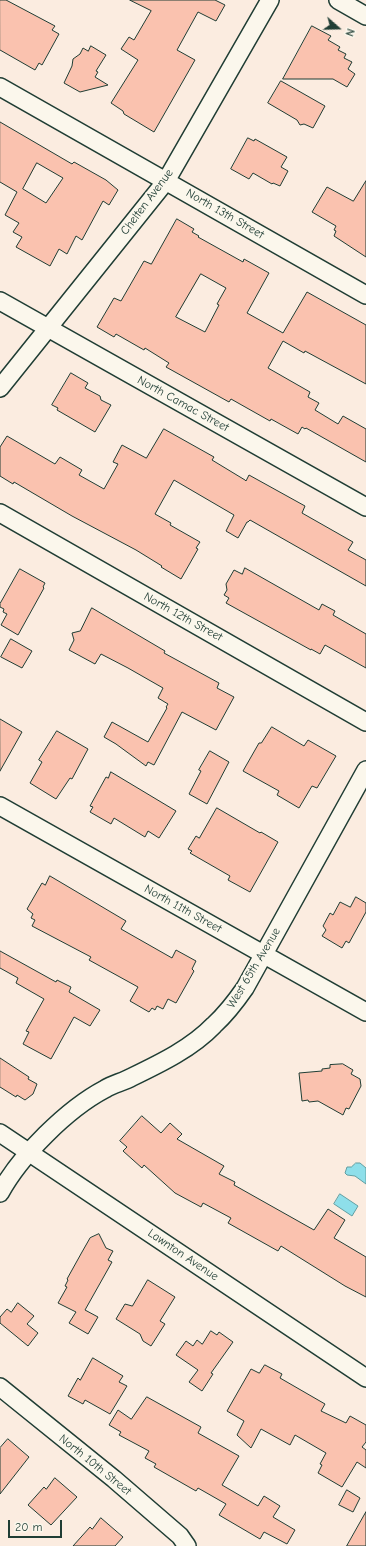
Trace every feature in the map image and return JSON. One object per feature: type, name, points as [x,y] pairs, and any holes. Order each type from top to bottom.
[{"type":"street","name":"Chelten Avenue","points":[[0,388],[166,181],[270,0]]},
{"type":"street","points":[[338,0],[366,16]]},
{"type":"street","name":"North 13th Street","points":[[0,87],[366,295]]},
{"type":"street","name":"North Camac Street","points":[[0,301],[366,507]]},
{"type":"street","name":"North 12th Street","points":[[0,513],[366,722]]},
{"type":"street","name":"West 65th Avenue","points":[[0,1193],[15,1170],[30,1152],[72,1111],[105,1089],[131,1078],[195,1042],[214,1026],[231,1008],[245,988],[366,770]]},
{"type":"street","name":"North 11th Street","points":[[0,806],[366,1012]]},
{"type":"street","name":"Lawnton Avenue","points":[[0,1133],[366,1378]]},
{"type":"street","name":"North 10th Street","points":[[0,1387],[114,1479],[180,1536],[187,1546]]},
{"type":"water","points":[[356,1163],[360,1163],[366,1168],[366,1184],[355,1176],[347,1175],[345,1173],[347,1167],[351,1167]]},
{"type":"water","points":[[340,1194],[358,1206],[352,1216],[334,1204]]},
{"type":"building","points":[[0,0],[6,0],[55,26],[52,30],[59,34],[42,65],[39,63],[35,70],[0,50]]},
{"type":"building","points":[[130,0],[215,0],[225,5],[216,21],[198,12],[177,50],[195,60],[154,132],[124,114],[123,111],[111,103],[138,60],[121,49],[129,37],[134,40],[151,11]]},
{"type":"building","points":[[312,26],[331,36],[328,40],[340,47],[338,50],[346,54],[344,58],[352,62],[348,69],[355,74],[347,87],[333,79],[283,79]]},
{"type":"building","points":[[91,46],[106,55],[96,71],[98,72],[95,77],[108,85],[80,92],[64,83],[72,66],[73,59],[80,54],[83,48],[88,51]]},
{"type":"building","points":[[281,81],[325,106],[313,128],[304,124],[300,125],[297,120],[268,103]]},
{"type":"building","points":[[0,122],[72,164],[74,162],[106,180],[118,190],[109,205],[103,201],[82,240],[76,236],[67,254],[59,249],[50,266],[16,247],[22,237],[13,232],[19,223],[5,215],[17,192],[0,182]],"holes":[[[37,163],[63,178],[46,203],[23,189]]]},
{"type":"building","points":[[248,138],[254,141],[255,139],[287,157],[281,167],[288,171],[280,186],[273,183],[272,184],[253,173],[249,179],[231,169]]},
{"type":"building","points":[[366,181],[366,257],[334,236],[336,226],[312,212],[327,187],[353,201]]},
{"type":"building","points":[[177,219],[194,229],[192,232],[199,236],[198,237],[243,262],[244,259],[269,273],[247,313],[283,333],[307,292],[366,325],[366,384],[305,351],[304,353],[283,341],[268,368],[310,392],[308,397],[319,403],[315,410],[338,424],[343,416],[366,429],[366,462],[306,428],[305,429],[302,427],[298,434],[271,419],[270,421],[231,399],[229,402],[166,367],[169,363],[145,348],[144,350],[116,334],[114,337],[97,327],[114,298],[121,301],[144,261],[151,264]],"holes":[[[201,274],[226,288],[217,304],[219,305],[205,332],[176,317]]]},
{"type":"building","points":[[71,373],[88,383],[85,388],[100,396],[101,400],[111,405],[95,432],[57,410],[58,408],[52,405]]},
{"type":"building","points":[[164,429],[214,457],[212,460],[246,481],[249,475],[305,506],[302,513],[353,542],[348,550],[366,560],[366,586],[250,520],[247,522],[238,538],[226,531],[234,515],[174,480],[155,514],[171,523],[170,525],[200,542],[196,548],[198,549],[181,579],[136,550],[72,516],[14,482],[13,484],[0,476],[0,447],[7,436],[55,464],[60,457],[82,470],[79,475],[104,489],[118,464],[113,462],[122,445],[146,458]]},
{"type":"building","points":[[245,568],[319,610],[322,604],[335,611],[333,615],[366,634],[366,668],[325,645],[320,654],[311,650],[226,603],[229,598],[224,595],[227,590],[226,584],[234,570],[242,574]]},
{"type":"building","points":[[20,569],[45,583],[44,588],[18,635],[1,625],[7,614],[3,612],[4,609],[0,607],[0,604]]},
{"type":"building","points":[[92,608],[165,651],[164,653],[219,683],[217,688],[234,697],[216,730],[182,712],[154,765],[148,762],[146,766],[104,737],[112,722],[148,742],[168,704],[158,698],[163,688],[128,668],[101,654],[95,664],[69,650],[74,640],[72,633],[80,631]]},
{"type":"building","points":[[11,639],[32,651],[22,668],[1,657]]},
{"type":"building","points":[[0,719],[22,732],[0,771]]},
{"type":"building","points":[[272,727],[304,746],[308,740],[336,756],[317,788],[312,786],[299,808],[277,795],[279,791],[243,771],[259,743],[261,743]]},
{"type":"building","points":[[57,731],[88,749],[72,779],[70,778],[56,799],[30,783],[42,762],[39,760]]},
{"type":"building","points":[[210,751],[229,762],[207,804],[189,794],[201,771],[199,770]]},
{"type":"building","points":[[111,772],[176,811],[159,838],[148,831],[145,837],[114,818],[111,824],[90,812],[93,807],[90,806],[106,777],[108,778]]},
{"type":"building","points":[[217,808],[278,842],[250,892],[228,880],[230,876],[190,853],[192,851],[188,849],[196,836],[199,838]]},
{"type":"building","points":[[50,876],[126,921],[121,929],[172,958],[176,950],[196,961],[192,969],[194,971],[176,1003],[168,999],[163,1009],[157,1006],[155,1010],[152,1008],[149,1012],[130,1001],[138,987],[89,960],[91,957],[32,926],[35,920],[31,918],[33,914],[27,909],[42,883],[45,885]]},
{"type":"building","points":[[356,897],[366,903],[366,912],[349,943],[346,941],[342,948],[322,936],[326,930],[323,926],[330,913],[333,915],[340,902],[350,907]]},
{"type":"building","points":[[0,951],[56,982],[57,980],[71,987],[69,992],[100,1010],[90,1026],[74,1017],[51,1059],[23,1044],[29,1032],[26,1031],[44,999],[16,983],[18,978],[0,968]]},
{"type":"building","points":[[0,1058],[37,1084],[33,1094],[25,1100],[17,1095],[16,1097],[0,1087]]},
{"type":"building","points":[[343,1064],[353,1070],[351,1074],[360,1079],[361,1086],[349,1109],[346,1108],[343,1115],[318,1101],[302,1101],[299,1073],[322,1071],[322,1069],[330,1068],[330,1065]]},
{"type":"building","points":[[142,1116],[161,1133],[170,1123],[182,1134],[177,1139],[224,1166],[219,1174],[235,1182],[234,1185],[314,1230],[328,1209],[345,1220],[334,1238],[366,1257],[366,1297],[345,1286],[281,1246],[278,1251],[228,1223],[231,1218],[203,1203],[201,1207],[175,1193],[144,1165],[142,1168],[123,1151],[127,1147],[120,1141]]},
{"type":"building","points":[[99,1234],[106,1248],[113,1251],[108,1260],[112,1262],[85,1310],[98,1317],[88,1334],[69,1323],[76,1312],[58,1303],[67,1287],[65,1286],[68,1280],[67,1279],[90,1238]]},
{"type":"building","points":[[148,1280],[175,1297],[160,1321],[165,1324],[151,1346],[143,1341],[140,1334],[116,1319],[125,1304],[132,1306]]},
{"type":"building","points":[[18,1303],[34,1316],[27,1324],[38,1333],[28,1346],[0,1323],[0,1317],[7,1309],[11,1312]]},
{"type":"building","points":[[211,1331],[217,1335],[219,1332],[233,1342],[211,1373],[213,1374],[202,1391],[189,1382],[198,1370],[176,1355],[186,1341],[193,1346],[197,1340],[202,1344]]},
{"type":"building","points":[[93,1358],[123,1376],[119,1382],[127,1386],[110,1414],[85,1400],[83,1404],[68,1396],[78,1378],[80,1380]]},
{"type":"building","points":[[265,1365],[282,1374],[280,1378],[325,1404],[321,1411],[346,1423],[350,1416],[366,1425],[366,1442],[362,1447],[366,1450],[366,1468],[357,1462],[342,1487],[318,1473],[322,1465],[320,1464],[326,1453],[295,1435],[290,1445],[261,1429],[251,1448],[237,1435],[244,1421],[227,1411],[251,1369],[259,1373]]},
{"type":"building","points":[[147,1397],[201,1427],[198,1433],[239,1456],[222,1485],[258,1506],[264,1496],[280,1506],[273,1517],[295,1530],[287,1544],[264,1532],[260,1539],[219,1515],[226,1504],[198,1488],[196,1491],[154,1467],[156,1464],[145,1458],[149,1451],[119,1435],[121,1432],[109,1425],[118,1410],[131,1419]]},
{"type":"building","points":[[8,1439],[29,1457],[0,1494],[0,1448]]},
{"type":"building","points":[[55,1478],[77,1497],[51,1525],[28,1505],[44,1487],[46,1489]]},
{"type":"building","points":[[347,1490],[360,1498],[353,1512],[339,1505]]},
{"type":"building","points":[[366,1512],[366,1546],[347,1546]]},
{"type":"building","points":[[101,1518],[123,1537],[115,1546],[73,1546],[90,1527],[92,1529]]}]
